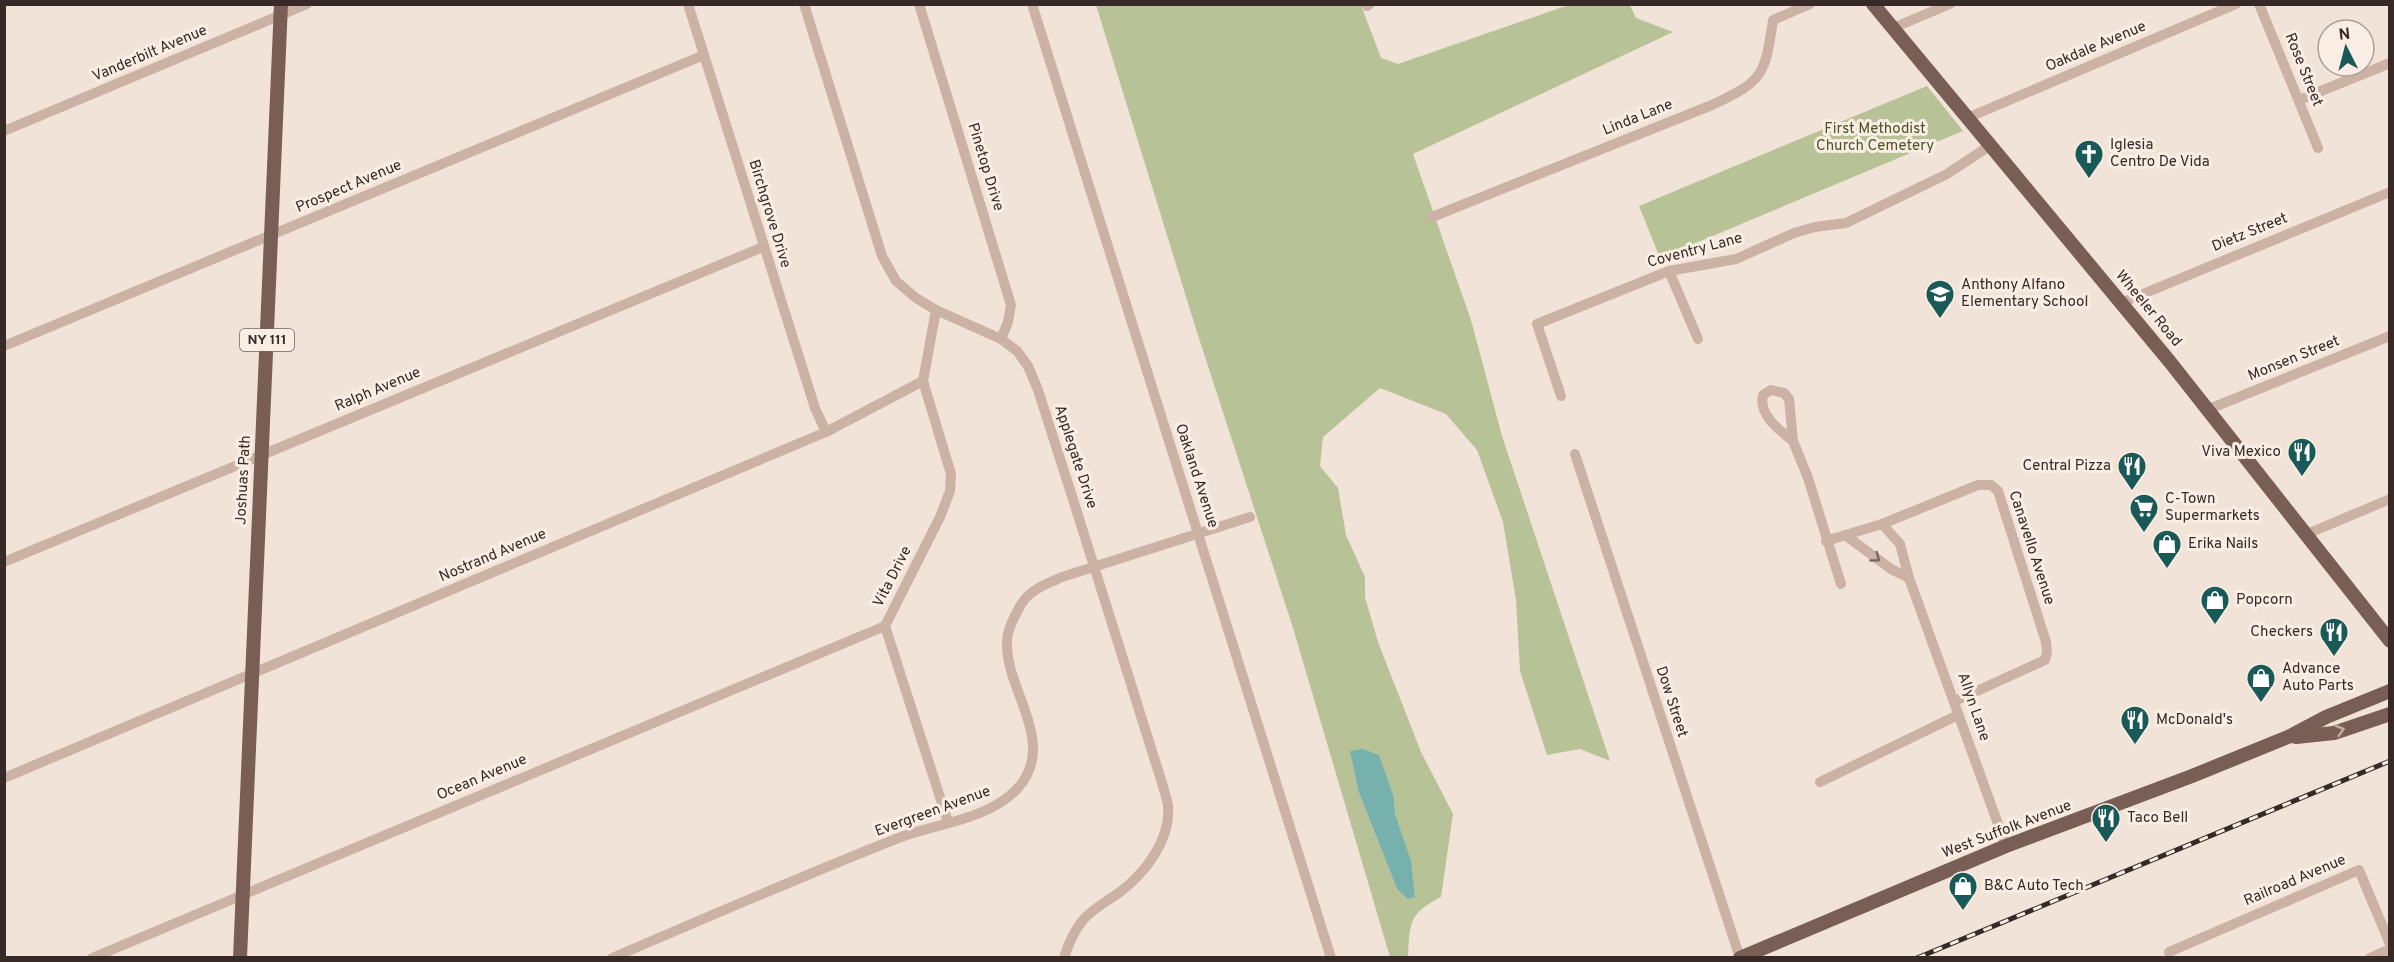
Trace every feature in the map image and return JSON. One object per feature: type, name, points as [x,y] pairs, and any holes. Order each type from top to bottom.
[{"type":"main road","name":"Wheeler Road","points":[[1873,4],[2209,410],[2390,641]]},
{"type":"main road","name":"Joshuas Path","points":[[240,957],[281,10]]},
{"type":"main road","name":"West Suffolk Avenue","points":[[1740,957],[2006,846],[2193,776],[2288,737],[2326,717],[2390,691]]},
{"type":"main road","name":"West Suffolk Avenue","points":[[2288,737],[2334,733],[2390,714]]},
{"type":"street","name":"Vanderbilt Avenue","points":[[4,131],[281,10],[307,4]]},
{"type":"street","name":"Birchgrove Drive","points":[[688,4],[763,247],[815,408],[826,432]]},
{"type":"street","name":"Applegate Drive","points":[[804,4],[882,256],[896,280],[916,298],[936,310],[1001,339],[1017,351],[1028,366],[1038,390],[1168,807],[1166,830],[1154,856],[1138,876],[1083,921],[1064,957]]},
{"type":"street","name":"Pinetop Drive","points":[[919,4],[1011,305],[1008,322],[1001,339]]},
{"type":"street","name":"Oakland Avenue","points":[[1032,4],[1331,957]]},
{"type":"street","name":"Linda Lane","points":[[1432,217],[1750,86],[1761,72],[1768,53],[1773,20],[1810,4]]},
{"type":"street","points":[[1893,28],[1950,4]]},
{"type":"street","name":"Oakdale Avenue","points":[[1967,118],[2236,4]]},
{"type":"street","name":"Rose Street","points":[[2259,4],[2318,148]]},
{"type":"street","name":"Prospect Avenue","points":[[4,346],[704,55]]},
{"type":"street","points":[[2299,100],[2390,63]]},
{"type":"street","name":"Coventry Lane","points":[[1561,396],[1537,324],[1669,270],[1736,259],[1794,233],[1815,227],[1846,223],[1947,174],[1991,145]]},
{"type":"street","name":"Dietz Street","points":[[2121,303],[2390,192]]},
{"type":"street","name":"Ralph Avenue","points":[[4,562],[763,247]]},
{"type":"street","points":[[1669,270],[1698,339]]},
{"type":"street","points":[[923,381],[936,310]]},
{"type":"street","name":"Monsen Street","points":[[2209,410],[2390,336]]},
{"type":"street","name":"Nostrand Avenue","points":[[4,778],[826,432],[923,381]]},
{"type":"street","name":"Vita Drive","points":[[923,381],[951,474],[950,491],[940,517],[885,626],[948,822]]},
{"type":"street","points":[[1793,441],[1808,478],[1841,584]]},
{"type":"street","name":"Dow Street","points":[[1575,454],[1740,957]]},
{"type":"street","name":"Canavello Avenue","points":[[1826,541],[1882,524],[1978,485],[1991,485],[1998,491],[2048,652],[2045,660],[1955,701]]},
{"type":"street","points":[[2307,534],[2390,499]]},
{"type":"street","name":"Evergreen Avenue","points":[[612,957],[903,837],[983,812],[1004,802],[1019,787],[1029,768],[1033,747],[1030,725],[1010,662],[1007,642],[1012,622],[1021,604],[1035,589],[1093,567],[1250,517]]},
{"type":"street","name":"Allyn Lane","points":[[1882,524],[1900,544],[1909,578],[2006,846]]},
{"type":"street","points":[[1845,535],[1891,569],[1909,578]]},
{"type":"street","name":"Ocean Avenue","points":[[92,957],[885,626]]},
{"type":"street","points":[[1820,783],[1958,715]]},
{"type":"street","name":"Railroad Avenue","points":[[2169,952],[2359,870],[2390,944]]},
{"type":"street","points":[[2370,957],[2390,949]]},
{"type":"green space","points":[[1096,5],[1361,5],[1381,58],[1398,64],[1573,5],[1630,5],[1636,18],[1673,32],[1413,154],[1471,320],[1502,436],[1610,761],[1580,749],[1547,755],[1520,671],[1516,600],[1503,522],[1477,450],[1446,414],[1380,388],[1323,437],[1320,466],[1338,488],[1346,535],[1365,577],[1365,597],[1378,642],[1421,752],[1453,814],[1441,897],[1422,909],[1413,921],[1409,936],[1408,957],[1390,957],[1293,628],[1195,326]],"holes":[[[1359,793],[1394,798],[1395,814],[1415,898],[1409,899],[1397,889]]]},
{"type":"green space","name":"First Methodist Church Cemetery","points":[[1927,86],[1963,131],[1660,258],[1639,206]]},
{"type":"water","points":[[1363,749],[1379,755],[1394,798],[1395,814],[1411,861],[1415,898],[1408,899],[1397,889],[1359,793],[1350,751]]},
{"type":"railway","points":[[1917,958],[2390,761]]},
{"type":"place","name":"Iglesia Centro De Vida","points":[[2089,180]]},
{"type":"place","name":"Anthony Alfano Elementary School","points":[[1940,320]]},
{"type":"place","name":"Viva Mexico","points":[[2302,478]]},
{"type":"place","name":"Central Pizza","points":[[2132,492]]},
{"type":"place","name":"C‑Town Supermarkets","points":[[2144,534]]},
{"type":"place","name":"Erika Nails","points":[[2167,570]]},
{"type":"place","name":"Popcorn","points":[[2215,626]]},
{"type":"place","name":"Checkers","points":[[2334,658]]},
{"type":"place","name":"Advance Auto Parts","points":[[2261,704]]},
{"type":"place","name":"McDonald's","points":[[2135,746]]},
{"type":"place","name":"Taco Bell","points":[[2106,844]]},
{"type":"place","name":"B&C Auto Tech","points":[[1963,912]]}]
